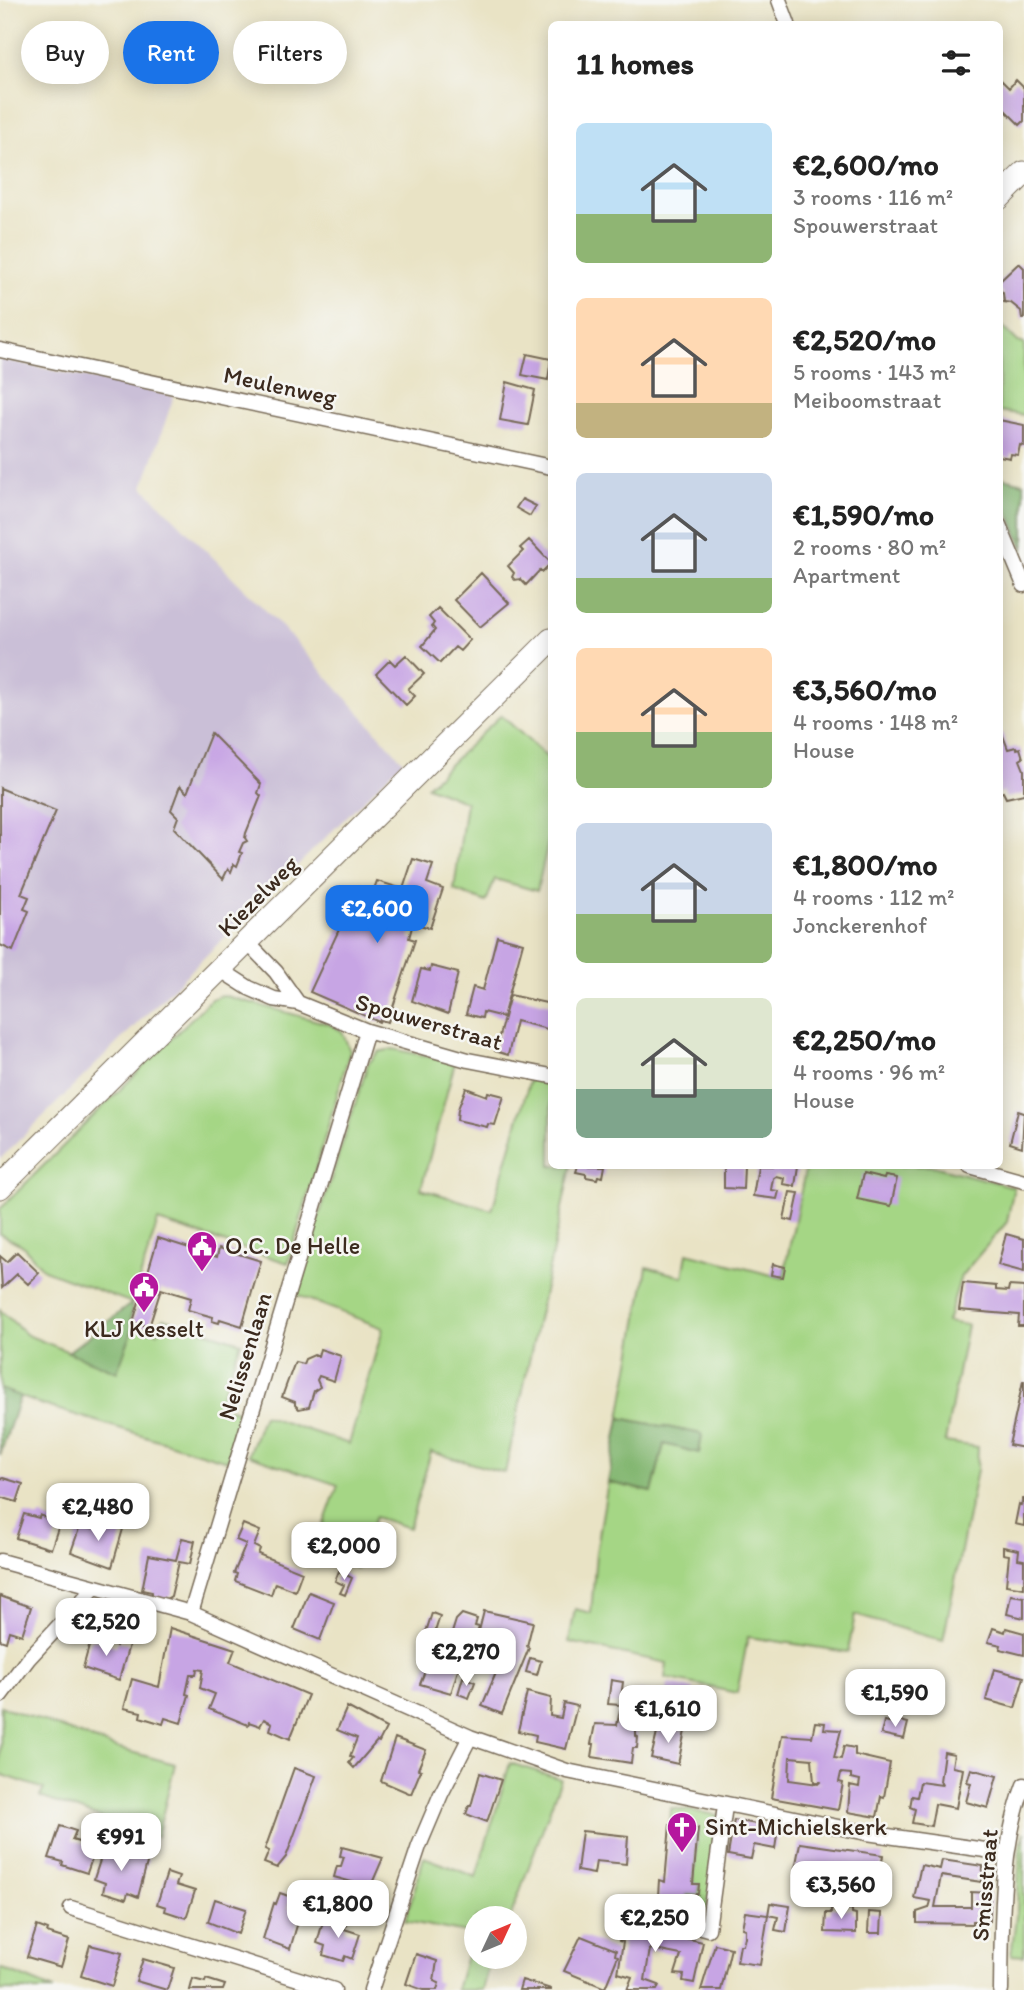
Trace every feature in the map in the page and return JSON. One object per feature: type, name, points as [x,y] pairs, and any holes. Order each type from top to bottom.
[{"type":"main road","points":[[1003,194],[1024,173]]},
{"type":"main road","name":"Kiezelweg","points":[[0,1187],[548,643]]},
{"type":"street","points":[[779,0],[787,21]]},
{"type":"street","name":"Meulenweg","points":[[0,350],[548,466]]},
{"type":"street","points":[[1003,535],[1024,585]]},
{"type":"street","points":[[248,943],[276,972],[298,1003]]},
{"type":"street","name":"Spouwerstraat","points":[[221,970],[249,988],[274,999],[298,1003],[367,1031],[468,1060],[548,1075]]},
{"type":"street","name":"Nelissenlaan","points":[[191,1613],[367,1031]]},
{"type":"street","points":[[981,1169],[1024,1181]]},
{"type":"street","points":[[0,1560],[191,1613],[470,1737],[567,1771],[725,1806],[867,1833],[1006,1853]]},
{"type":"street","points":[[0,1696],[29,1659],[94,1588]]},
{"type":"street","points":[[371,1990],[419,1846],[441,1794],[470,1737]]},
{"type":"street","name":"Smisstraat","points":[[1001,1990],[1006,1853],[1024,1785]]},
{"type":"street","points":[[655,1914],[708,1929],[725,1806]]},
{"type":"street","points":[[71,1908],[334,1990]]},
{"type":"shaded area","points":[[0,359],[174,396],[143,487],[283,628],[403,761],[0,1159]]},
{"type":"green space","points":[[1003,327],[1018,342],[1024,344],[1024,415],[1003,412]]},
{"type":"green space","points":[[1003,478],[1024,483],[1024,551],[1003,499]]},
{"type":"green space","points":[[501,715],[548,758],[548,842],[537,891],[495,879],[486,902],[454,890],[466,802],[427,786]]},
{"type":"green space","points":[[222,995],[329,1024],[342,1031],[350,1051],[288,1263],[158,1221],[132,1303],[44,1270],[22,1245],[0,1234],[0,1209],[211,999]]},
{"type":"green space","points":[[393,1049],[455,1062],[421,1189],[492,1210],[530,1079],[548,1082],[548,1169],[570,1169],[505,1473],[431,1452],[409,1528],[375,1517],[356,1568],[314,1551],[338,1485],[248,1455],[263,1415],[349,1444],[383,1328],[294,1294],[368,1064],[378,1052]]},
{"type":"green space","points":[[805,1169],[945,1169],[1014,1187],[1007,1222],[961,1276],[947,1322],[967,1325],[945,1442],[978,1447],[977,1470],[943,1641],[855,1615],[848,1652],[748,1637],[737,1693],[665,1678],[667,1663],[569,1642],[575,1609],[591,1613],[596,1553],[608,1482],[652,1492],[664,1444],[699,1453],[702,1434],[620,1418],[647,1267],[683,1277],[687,1253],[783,1278]]},
{"type":"green space","points":[[132,1303],[131,1323],[134,1326],[117,1372],[68,1352]]},
{"type":"green space","points":[[0,1310],[27,1335],[111,1369],[127,1324],[158,1332],[163,1318],[241,1342],[218,1405],[240,1412],[227,1461],[40,1404],[0,1389]]},
{"type":"green space","points":[[0,1389],[20,1396],[0,1455]]},
{"type":"green space","points":[[620,1418],[702,1434],[699,1453],[664,1444],[652,1492],[608,1482]]},
{"type":"green space","points":[[1,1706],[116,1748],[175,1764],[157,1837],[40,1797],[44,1789],[0,1774]]},
{"type":"green space","points":[[510,1763],[561,1779],[514,1906],[464,1906],[464,1933],[405,1921],[424,1857],[476,1877]]},
{"type":"green space","points":[[671,1808],[718,1815],[707,1909],[698,1916],[683,1915],[687,1894],[698,1894],[699,1885],[693,1884],[698,1828],[670,1825]]},
{"type":"green space","points":[[1024,1832],[1024,1956],[1011,1955],[1017,1909],[1020,1848]]},
{"type":"green space","points":[[464,1963],[464,1969],[488,1969],[482,1990],[456,1990]]},
{"type":"green space","points":[[1,1968],[54,1990],[0,1990]]},
{"type":"building","points":[[1016,80],[1024,88],[1024,121],[1020,125],[1003,108],[1003,82],[1009,88]]},
{"type":"building","points":[[1019,263],[1024,268],[1024,319],[1021,311],[1011,303],[1004,302],[1003,278]]},
{"type":"building","points":[[527,354],[548,358],[548,380],[522,375]]},
{"type":"building","points":[[507,382],[535,390],[528,425],[500,420]]},
{"type":"building","points":[[1003,421],[1024,425],[1024,446],[1020,445],[1018,455],[1011,454],[1010,458],[1003,457]]},
{"type":"building","points":[[522,499],[536,506],[530,516],[516,508]]},
{"type":"building","points":[[529,540],[548,560],[548,566],[542,572],[540,570],[526,585],[520,579],[515,580],[512,577],[514,573],[508,566],[523,551],[520,548]]},
{"type":"building","points":[[481,573],[509,603],[480,627],[454,600]]},
{"type":"building","points":[[438,608],[470,640],[460,651],[455,647],[440,663],[422,646],[435,630],[429,617]]},
{"type":"building","points":[[406,655],[424,674],[408,689],[415,696],[406,705],[376,674],[390,660],[395,665]]},
{"type":"building","points":[[211,733],[261,784],[258,793],[261,796],[246,833],[247,841],[239,852],[242,853],[237,866],[234,864],[231,872],[228,869],[223,879],[174,828],[178,817],[171,810],[180,786],[187,793]]},
{"type":"building","points":[[1003,736],[1008,749],[1020,748],[1023,758],[1020,760],[1024,770],[1024,794],[1006,798],[1003,792]]},
{"type":"building","points":[[0,788],[56,811],[21,894],[29,897],[24,909],[29,911],[13,951],[0,945]]},
{"type":"building","points":[[413,859],[433,865],[427,883],[443,889],[430,928],[413,923],[409,938],[415,940],[388,1022],[379,1022],[310,992],[342,923],[344,924],[353,895],[370,900],[377,881],[403,889]]},
{"type":"building","points":[[497,936],[523,943],[503,1017],[483,1012],[482,1018],[466,1014],[473,987],[483,990]]},
{"type":"building","points":[[431,966],[458,973],[448,1014],[412,1001],[421,969],[430,971]]},
{"type":"building","points":[[510,995],[548,1003],[548,1029],[516,1021],[508,1055],[495,1051]]},
{"type":"building","points":[[466,1088],[487,1096],[488,1092],[504,1096],[495,1125],[488,1124],[487,1127],[457,1120]]},
{"type":"building","points":[[1018,1111],[1024,1113],[1022,1147],[1010,1143]]},
{"type":"building","points":[[577,1169],[604,1169],[603,1177],[598,1176],[597,1179],[576,1172]]},
{"type":"building","points":[[724,1169],[744,1169],[743,1189],[724,1188]]},
{"type":"building","points":[[758,1169],[798,1169],[795,1186],[783,1184],[784,1178],[773,1178],[771,1190],[779,1191],[777,1199],[753,1196]]},
{"type":"building","points":[[863,1174],[884,1179],[885,1176],[897,1178],[891,1206],[857,1199]]},
{"type":"building","points":[[790,1192],[799,1193],[793,1221],[784,1219]]},
{"type":"building","points":[[1006,1234],[1024,1239],[1024,1272],[998,1265]]},
{"type":"building","name":"O.C. De Helle","points":[[158,1238],[217,1257],[219,1248],[261,1261],[242,1326],[220,1319],[219,1323],[212,1321],[213,1317],[188,1310],[191,1298],[161,1289],[149,1327],[133,1322]]},
{"type":"building","points":[[17,1252],[39,1273],[28,1284],[17,1274],[2,1288],[0,1256],[7,1262]]},
{"type":"building","points":[[773,1264],[785,1267],[783,1277],[771,1275]]},
{"type":"building","points":[[963,1283],[996,1286],[996,1290],[1008,1291],[1009,1286],[1024,1287],[1024,1326],[1018,1326],[1019,1315],[959,1310]]},
{"type":"building","points":[[320,1349],[341,1356],[334,1381],[319,1376],[317,1380],[320,1387],[314,1391],[309,1407],[299,1409],[295,1402],[282,1397],[295,1362],[303,1364],[305,1359],[318,1356]]},
{"type":"building","points":[[1024,1381],[1024,1448],[1009,1445]]},
{"type":"building","points":[[0,1479],[23,1484],[17,1502],[0,1497]]},
{"type":"building","points":[[1023,1499],[1024,1526],[1015,1524],[1019,1504],[1021,1505]]},
{"type":"building","points":[[24,1514],[39,1518],[40,1515],[59,1525],[51,1549],[16,1538]]},
{"type":"building","points":[[95,1520],[123,1529],[112,1567],[71,1552],[80,1526],[92,1529]]},
{"type":"building","points":[[243,1524],[260,1531],[254,1546],[260,1549],[258,1554],[302,1572],[295,1591],[275,1583],[271,1595],[235,1581],[237,1574],[234,1573],[246,1544],[236,1540]]},
{"type":"building","points":[[182,1538],[195,1541],[190,1564],[179,1562],[171,1596],[166,1599],[152,1596],[152,1592],[142,1590],[149,1555],[176,1560]]},
{"type":"building","points":[[1003,1547],[1019,1550],[1018,1559],[1024,1560],[1024,1588],[1006,1585],[1009,1555],[1003,1554]]},
{"type":"building","points":[[339,1571],[352,1578],[345,1595],[340,1593],[344,1585],[335,1581]]},
{"type":"building","points":[[309,1592],[334,1602],[320,1640],[294,1629]]},
{"type":"building","points":[[1011,1595],[1024,1597],[1024,1618],[1007,1614]]},
{"type":"building","points":[[0,1596],[31,1607],[22,1635],[9,1631],[6,1642],[0,1640]]},
{"type":"building","points":[[484,1611],[533,1622],[527,1646],[529,1648],[502,1714],[482,1706],[509,1642],[478,1635]]},
{"type":"building","points":[[432,1613],[440,1616],[434,1635],[426,1632]]},
{"type":"building","points":[[462,1614],[477,1619],[475,1626],[479,1627],[474,1643],[467,1641],[451,1693],[420,1684],[432,1653],[447,1659],[449,1653],[446,1652],[456,1620]]},
{"type":"building","points":[[170,1628],[235,1649],[230,1662],[308,1695],[290,1739],[270,1730],[272,1723],[264,1719],[260,1726],[249,1722],[248,1725],[209,1709],[215,1694],[200,1688],[203,1670],[197,1669],[196,1675],[190,1675],[186,1694],[189,1695],[181,1723],[165,1718],[163,1724],[140,1717],[141,1712],[124,1708],[132,1679],[159,1687]]},
{"type":"building","points":[[993,1628],[1024,1633],[1024,1655],[1000,1649],[1001,1645],[988,1642]]},
{"type":"building","points":[[91,1639],[116,1646],[118,1641],[129,1645],[119,1680],[83,1668]]},
{"type":"building","points":[[530,1658],[541,1661],[537,1675],[526,1672]]},
{"type":"building","points":[[994,1669],[1024,1677],[1015,1708],[986,1700]]},
{"type":"building","points":[[463,1677],[475,1682],[469,1698],[458,1694]]},
{"type":"building","points":[[611,1680],[623,1682],[620,1705],[608,1704]]},
{"type":"building","points":[[668,1684],[694,1689],[689,1707],[665,1701]]},
{"type":"building","points":[[638,1690],[653,1693],[651,1704],[636,1701]]},
{"type":"building","points":[[527,1692],[551,1698],[550,1716],[561,1718],[564,1703],[577,1706],[566,1749],[535,1742],[536,1735],[518,1731]]},
{"type":"building","points":[[347,1707],[386,1728],[379,1742],[377,1741],[354,1768],[349,1763],[353,1758],[350,1756],[357,1738],[337,1730]]},
{"type":"building","points":[[620,1710],[632,1712],[630,1726],[636,1727],[637,1748],[633,1748],[631,1763],[592,1757],[594,1744],[591,1744],[595,1724],[617,1725]]},
{"type":"building","points":[[896,1720],[908,1723],[904,1739],[881,1734],[884,1721],[895,1723]]},
{"type":"building","points":[[815,1722],[825,1723],[824,1729],[841,1730],[834,1758],[841,1759],[844,1746],[855,1748],[855,1755],[890,1763],[884,1797],[881,1796],[877,1817],[848,1812],[850,1785],[859,1787],[860,1780],[851,1778],[851,1774],[841,1773],[839,1782],[843,1783],[838,1810],[771,1798],[782,1735],[812,1737]],"holes":[[[790,1757],[812,1759],[814,1782],[820,1782],[818,1784],[789,1780]]]},
{"type":"building","points":[[659,1725],[685,1731],[678,1764],[651,1758]]},
{"type":"building","points":[[395,1738],[426,1750],[411,1794],[381,1781]]},
{"type":"building","points":[[944,1752],[954,1754],[952,1767],[963,1769],[956,1808],[935,1804],[931,1826],[912,1823],[915,1809],[910,1807],[912,1796],[917,1797],[920,1782],[942,1785],[940,1781]]},
{"type":"building","points":[[294,1768],[316,1776],[286,1857],[277,1868],[264,1863],[269,1851],[265,1849]]},
{"type":"building","points":[[971,1769],[997,1776],[988,1808],[966,1802]]},
{"type":"building","points":[[480,1773],[501,1780],[487,1822],[466,1814],[471,1806]]},
{"type":"building","points":[[734,1820],[778,1828],[775,1849],[754,1845],[751,1859],[728,1855]]},
{"type":"building","name":"Sint-Michielskerk","points":[[670,1825],[698,1828],[693,1884],[699,1884],[698,1894],[687,1894],[683,1915],[657,1912],[659,1880],[665,1882]]},
{"type":"building","points":[[60,1826],[76,1831],[72,1840],[96,1847],[87,1873],[49,1858]]},
{"type":"building","points":[[582,1831],[628,1836],[626,1864],[596,1861],[594,1874],[577,1871]]},
{"type":"building","points":[[800,1843],[883,1855],[880,1876],[850,1872],[849,1880],[814,1874],[814,1877],[794,1874]]},
{"type":"building","points":[[342,1847],[383,1858],[370,1888],[334,1877],[337,1866],[341,1866],[344,1857],[340,1856]]},
{"type":"building","points":[[104,1848],[148,1859],[138,1897],[128,1893],[126,1899],[103,1892],[105,1883],[94,1879]]},
{"type":"building","points":[[942,1860],[983,1866],[982,1882],[941,1876],[935,1907],[971,1907],[971,1892],[990,1893],[990,1921],[973,1921],[973,1924],[917,1923],[917,1912],[929,1908],[931,1901],[914,1898],[921,1865],[940,1869]]},
{"type":"building","points":[[167,1873],[179,1877],[176,1885],[195,1891],[186,1918],[165,1911],[166,1907],[157,1904]]},
{"type":"building","points":[[280,1893],[291,1897],[288,1908],[301,1912],[290,1949],[263,1939],[274,1903],[276,1904]]},
{"type":"building","points":[[215,1899],[246,1909],[238,1934],[208,1922]]},
{"type":"building","points":[[770,1903],[790,1906],[786,1932],[775,1930],[778,1917],[768,1915]]},
{"type":"building","points":[[831,1908],[852,1909],[852,1913],[856,1914],[856,1933],[825,1932],[826,1913],[831,1913]]},
{"type":"building","points":[[745,1912],[768,1915],[760,1965],[737,1962],[740,1945],[743,1945],[745,1937],[745,1929],[742,1928]]},
{"type":"building","points":[[869,1912],[882,1913],[881,1933],[868,1933]]},
{"type":"building","points":[[324,1918],[346,1925],[344,1929],[360,1934],[352,1959],[345,1956],[343,1961],[323,1955],[325,1946],[317,1943]]},
{"type":"building","points":[[623,1922],[686,1935],[685,1938],[703,1942],[694,1983],[683,1981],[684,1975],[675,1974],[681,1955],[650,1949],[645,1980],[659,1985],[657,1990],[627,1990],[632,1977],[618,1973],[623,1942],[619,1941]]},
{"type":"building","points":[[37,1926],[48,1930],[47,1933],[69,1940],[61,1967],[27,1957]]},
{"type":"building","points":[[581,1936],[616,1950],[615,1955],[618,1956],[605,1988],[564,1971]]},
{"type":"building","points":[[715,1944],[731,1948],[721,1990],[701,1990]]},
{"type":"building","points":[[90,1945],[122,1953],[112,1986],[81,1976]]},
{"type":"building","points":[[416,1954],[437,1961],[434,1981],[439,1983],[437,1990],[423,1990],[406,1984]]},
{"type":"building","points":[[143,1959],[174,1968],[167,1990],[136,1981]]},
{"type":"building","points":[[193,1979],[205,1982],[206,1979],[225,1985],[223,1990],[190,1990]]},
{"type":"building","points":[[522,1980],[551,1989],[551,1990],[519,1990]]},
{"type":"place","name":"O.C. De Helle","points":[[202,1273]]},
{"type":"place","name":"KLJ Kesselt","points":[[144,1314]]},
{"type":"place","name":"Sint-Michielskerk","points":[[682,1854]]}]
